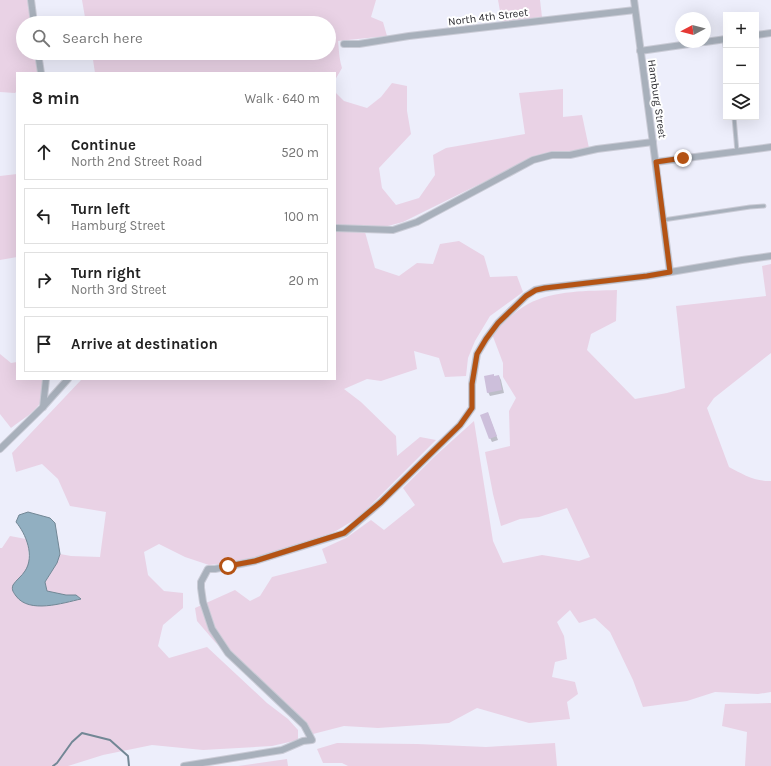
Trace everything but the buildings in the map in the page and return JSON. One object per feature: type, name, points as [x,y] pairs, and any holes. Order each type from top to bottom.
[{"type":"street","points":[[30,0],[33,16]]},
{"type":"street","name":"Hamburg Street","points":[[634,0],[670,272]]},
{"type":"street","name":"North 4th Street","points":[[344,44],[358,44],[409,36],[635,10]]},
{"type":"street","points":[[759,35],[771,33]]},
{"type":"street","points":[[711,41],[723,39]]},
{"type":"street","points":[[640,51],[675,46]]},
{"type":"street","points":[[39,60],[41,72]]},
{"type":"street","points":[[336,228],[393,230],[417,222],[533,160],[552,155],[570,154],[653,142]]},
{"type":"street","points":[[656,162],[771,147]]},
{"type":"street","points":[[184,766],[282,750],[302,741],[312,740],[304,725],[228,653],[212,629],[203,602],[201,588],[201,582],[208,569],[255,561],[344,533],[381,502],[460,425],[472,408],[472,384],[477,354],[498,323],[526,296],[536,290],[647,276],[771,256]]},
{"type":"street","points":[[44,407],[46,380]]},
{"type":"street","points":[[0,449],[44,407],[67,380]]},
{"type":"lane","points":[[734,120],[737,152]]},
{"type":"lane","points":[[663,220],[764,206]]},
{"type":"shaded area","points":[[0,0],[28,0],[31,16],[16,16],[16,60],[38,60],[40,72],[16,72],[16,92],[0,92]]},
{"type":"shaded area","points":[[82,0],[376,0],[371,17],[383,22],[387,36],[338,41],[342,68],[336,78],[336,72],[95,72],[93,60],[336,60],[336,16],[85,16]]},
{"type":"shaded area","points":[[498,0],[540,0],[542,17],[502,22]]},
{"type":"shaded area","points":[[392,83],[407,86],[407,111],[411,134],[379,168],[382,188],[396,205],[419,198],[435,175],[433,155],[446,148],[525,134],[519,93],[563,89],[563,117],[582,115],[589,148],[518,165],[403,222],[365,232],[375,268],[399,276],[417,263],[433,264],[440,244],[459,241],[484,256],[490,277],[517,276],[523,292],[490,316],[475,341],[468,358],[466,376],[445,377],[439,358],[414,351],[417,369],[381,381],[367,379],[344,389],[361,402],[396,436],[397,456],[420,437],[436,440],[359,517],[336,531],[302,546],[250,561],[209,565],[185,557],[159,544],[144,552],[148,575],[164,591],[183,593],[183,608],[163,625],[158,646],[169,658],[207,647],[267,703],[288,719],[298,730],[298,740],[272,746],[203,750],[152,745],[103,755],[68,766],[0,766],[0,548],[2,548],[10,536],[26,539],[29,564],[26,570],[20,601],[36,605],[50,605],[81,599],[76,595],[66,595],[47,591],[45,583],[57,563],[60,554],[100,557],[106,512],[70,506],[58,479],[42,464],[16,472],[12,453],[81,380],[336,380],[336,93],[344,101],[367,108],[381,97]]},
{"type":"shaded area","points":[[16,174],[16,257],[0,260],[0,176]]},
{"type":"shaded area","points":[[771,264],[771,353],[714,398],[707,408],[729,467],[755,479],[771,481],[771,692],[758,694],[715,692],[687,701],[643,707],[633,680],[610,632],[595,618],[579,623],[570,610],[557,622],[564,636],[567,659],[555,662],[552,677],[575,682],[578,694],[567,702],[570,719],[529,723],[477,708],[449,723],[378,728],[344,726],[313,734],[295,713],[215,642],[197,621],[195,608],[235,590],[250,601],[260,596],[272,577],[327,563],[322,549],[346,538],[371,520],[384,530],[415,505],[403,488],[434,457],[474,421],[493,541],[503,563],[542,555],[579,561],[590,557],[567,508],[539,517],[520,519],[501,526],[485,452],[510,446],[509,411],[516,398],[503,377],[503,363],[492,334],[518,311],[538,299],[571,292],[617,290],[616,321],[591,334],[587,350],[635,399],[667,393],[685,388],[676,306],[766,296],[762,266]]},
{"type":"shaded area","points":[[0,354],[11,363],[16,362],[16,380],[46,380],[46,389],[45,394],[37,407],[11,428],[0,414]]},
{"type":"shaded area","points":[[771,703],[771,766],[745,766],[747,732],[722,726],[725,704]]},
{"type":"shaded area","points":[[337,743],[486,747],[555,743],[557,766],[348,766],[342,763],[323,763],[317,749]]},
{"type":"shaded area","points":[[287,759],[288,766],[238,766]]},
{"type":"water","points":[[28,512],[50,518],[55,523],[60,554],[57,563],[45,582],[47,591],[66,595],[76,595],[81,599],[56,605],[38,606],[29,605],[22,601],[14,593],[12,588],[13,585],[25,571],[29,559],[26,539],[16,522],[19,515]]},
{"type":"waterway","points":[[53,766],[57,763],[72,742],[82,733],[110,740],[128,756],[129,766]]},
{"type":"route","points":[[228,566],[255,561],[344,533],[381,502],[460,425],[472,408],[473,370],[477,354],[498,323],[526,296],[536,290],[545,288],[670,272],[656,162],[683,158]]}]
